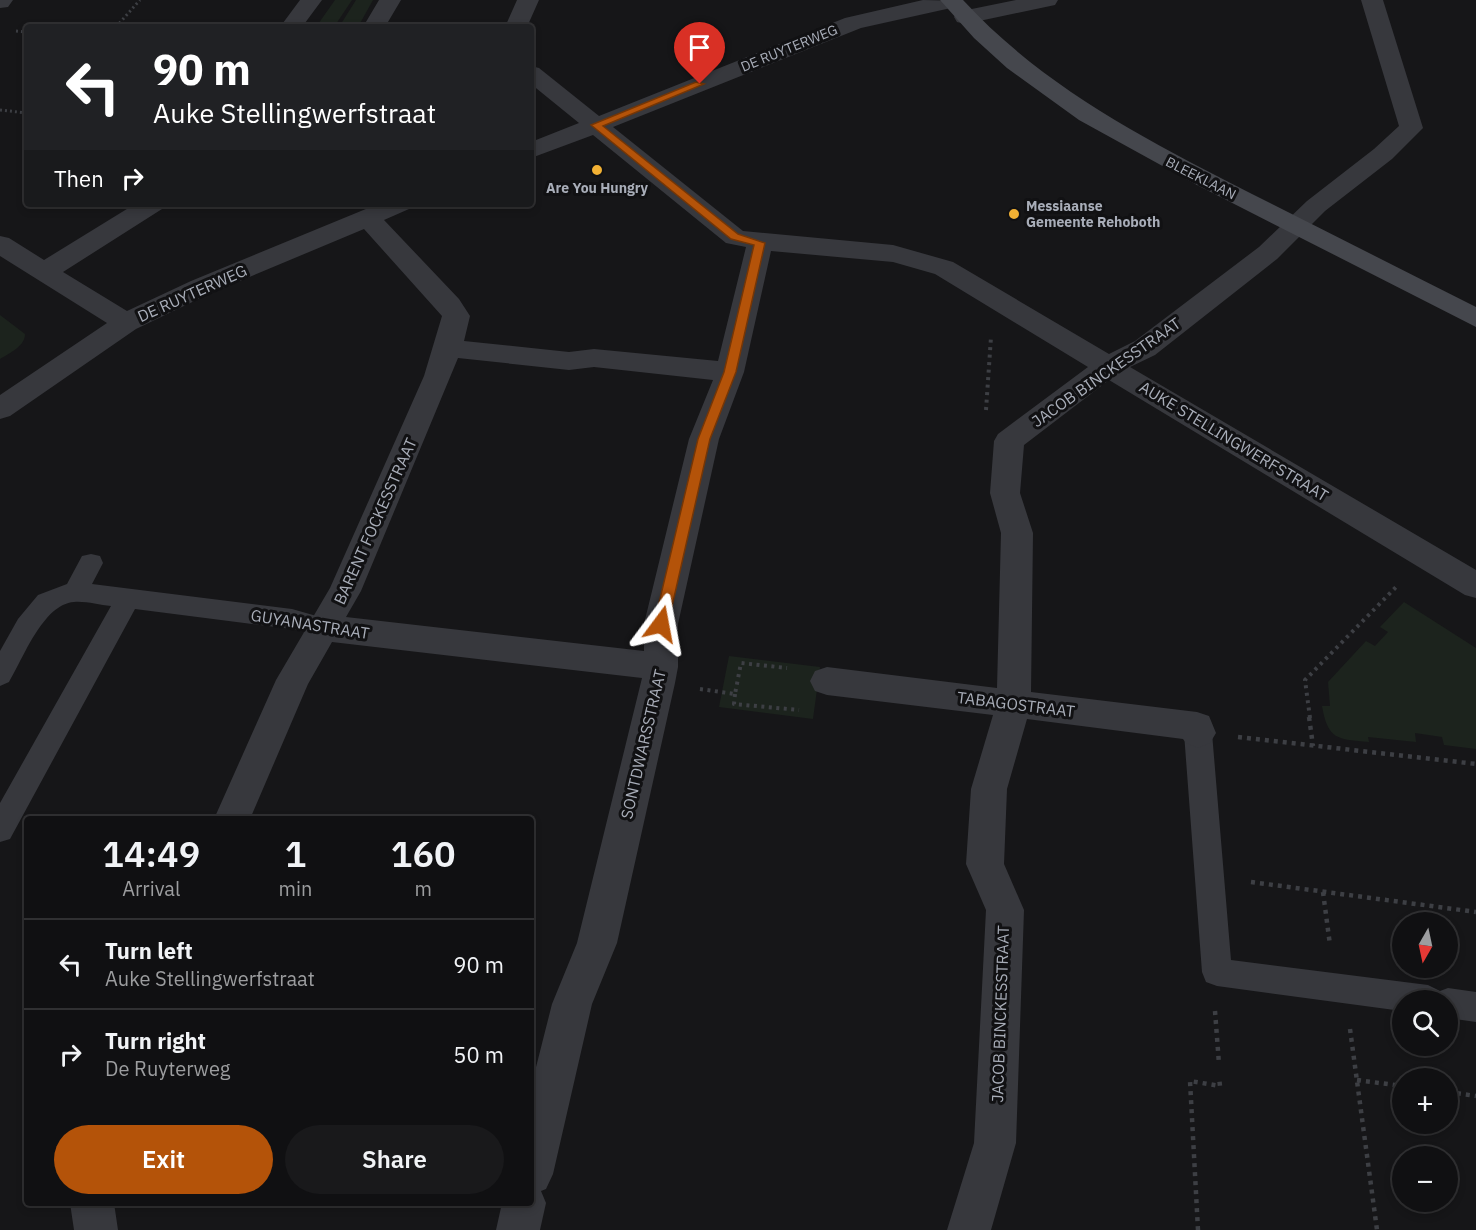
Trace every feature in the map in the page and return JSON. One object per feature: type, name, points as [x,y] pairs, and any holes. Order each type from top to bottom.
[{"type":"street","points":[[293,24],[311,0]]},
{"type":"street","points":[[376,24],[390,0]]},
{"type":"street","points":[[517,24],[528,0]]},
{"type":"street","name":"DE RUYTERWEG","points":[[534,150],[853,22],[893,12],[1047,0]]},
{"type":"street","name":"JACOB BINCKESSTRAAT","points":[[969,1230],[995,1143],[1005,910],[985,864],[989,789],[1014,704],[1017,533],[1005,493],[1009,441],[1108,366],[1145,348],[1268,253],[1295,226],[1411,128],[1372,0]]},
{"type":"street","name":"BLEEKLAAN","points":[[956,6],[1005,56],[1098,121],[1150,152],[1476,318]]},
{"type":"street","name":"AUKE STELLINGWERFSTRAAT","points":[[534,75],[735,237],[760,243],[923,259],[993,297],[1476,586]]},
{"type":"street","points":[[45,271],[148,207]]},
{"type":"street","name":"DE RUYTERWEG","points":[[0,409],[126,323],[201,287],[392,207]]},
{"type":"street","name":"BARENT FOCKESSTRAAT","points":[[233,816],[293,680],[345,591],[438,376],[456,316],[449,305],[367,217]]},
{"type":"street","name":"SONTDWARSSTRAAT","points":[[534,1162],[572,1004],[597,943],[660,675],[661,624],[704,439],[730,372],[760,243]]},
{"type":"street","points":[[0,244],[126,323]]},
{"type":"street","points":[[447,348],[569,361],[594,358],[730,372]]},
{"type":"street","name":"GUYANASTRAAT","points":[[325,628],[660,675]]},
{"type":"street","name":"TABAGOSTRAAT","points":[[815,680],[1197,726],[1198,733]]},
{"type":"street","points":[[92,1206],[96,1230]]},
{"type":"street","points":[[518,1230],[523,1206]]},
{"type":"lane","points":[[75,592],[91,563]]},
{"type":"lane","name":"GUYANASTRAAT","points":[[0,675],[38,612],[47,602],[60,595],[75,592],[292,620],[325,628]]},
{"type":"lane","points":[[0,830],[128,599]]},
{"type":"lane","points":[[1198,733],[1216,972],[1392,995]]},
{"type":"lane","points":[[1458,1004],[1476,1007]]},
{"type":"path","points":[[119,24],[140,0]]},
{"type":"path","points":[[0,110],[24,113]]},
{"type":"path","points":[[993,297],[986,411],[1009,441]]},
{"type":"path","points":[[1313,746],[1305,680],[1426,556]]},
{"type":"path","points":[[741,663],[805,670],[815,680],[799,712],[734,704],[741,663]]},
{"type":"path","points":[[660,675],[735,694]]},
{"type":"path","points":[[1198,733],[1476,764]]},
{"type":"path","points":[[1209,877],[1476,912]]},
{"type":"path","points":[[1323,892],[1357,1080],[1377,1230]]},
{"type":"path","points":[[1216,972],[1215,1004],[1219,1064]]},
{"type":"path","points":[[1198,1230],[1190,1082],[1220,1086],[1219,1077]]},
{"type":"path","points":[[1357,1080],[1392,1085]]},
{"type":"path","points":[[1458,1093],[1476,1096]]},
{"type":"shaded area","points":[[335,0],[352,0],[336,24],[318,24]]},
{"type":"shaded area","points":[[356,0],[373,0],[360,24],[341,24]]},
{"type":"shaded area","points":[[0,315],[25,334],[20,346],[0,359]]},
{"type":"shaded area","points":[[1404,602],[1476,648],[1476,749],[1444,745],[1442,737],[1415,733],[1416,742],[1368,737],[1369,742],[1349,740],[1336,736],[1327,726],[1322,706],[1330,706],[1328,682],[1366,641],[1375,646],[1388,632],[1380,627]]},
{"type":"shaded area","points":[[729,656],[820,667],[813,719],[719,707]]},
{"type":"place","name":"Are You Hungry","points":[[597,170]]},
{"type":"place","name":"Messiaanse Gemeente Rehoboth","points":[[1014,214]]},
{"type":"route","points":[[661,624],[704,439],[730,372],[760,243],[735,237],[596,125],[700,84]]}]
